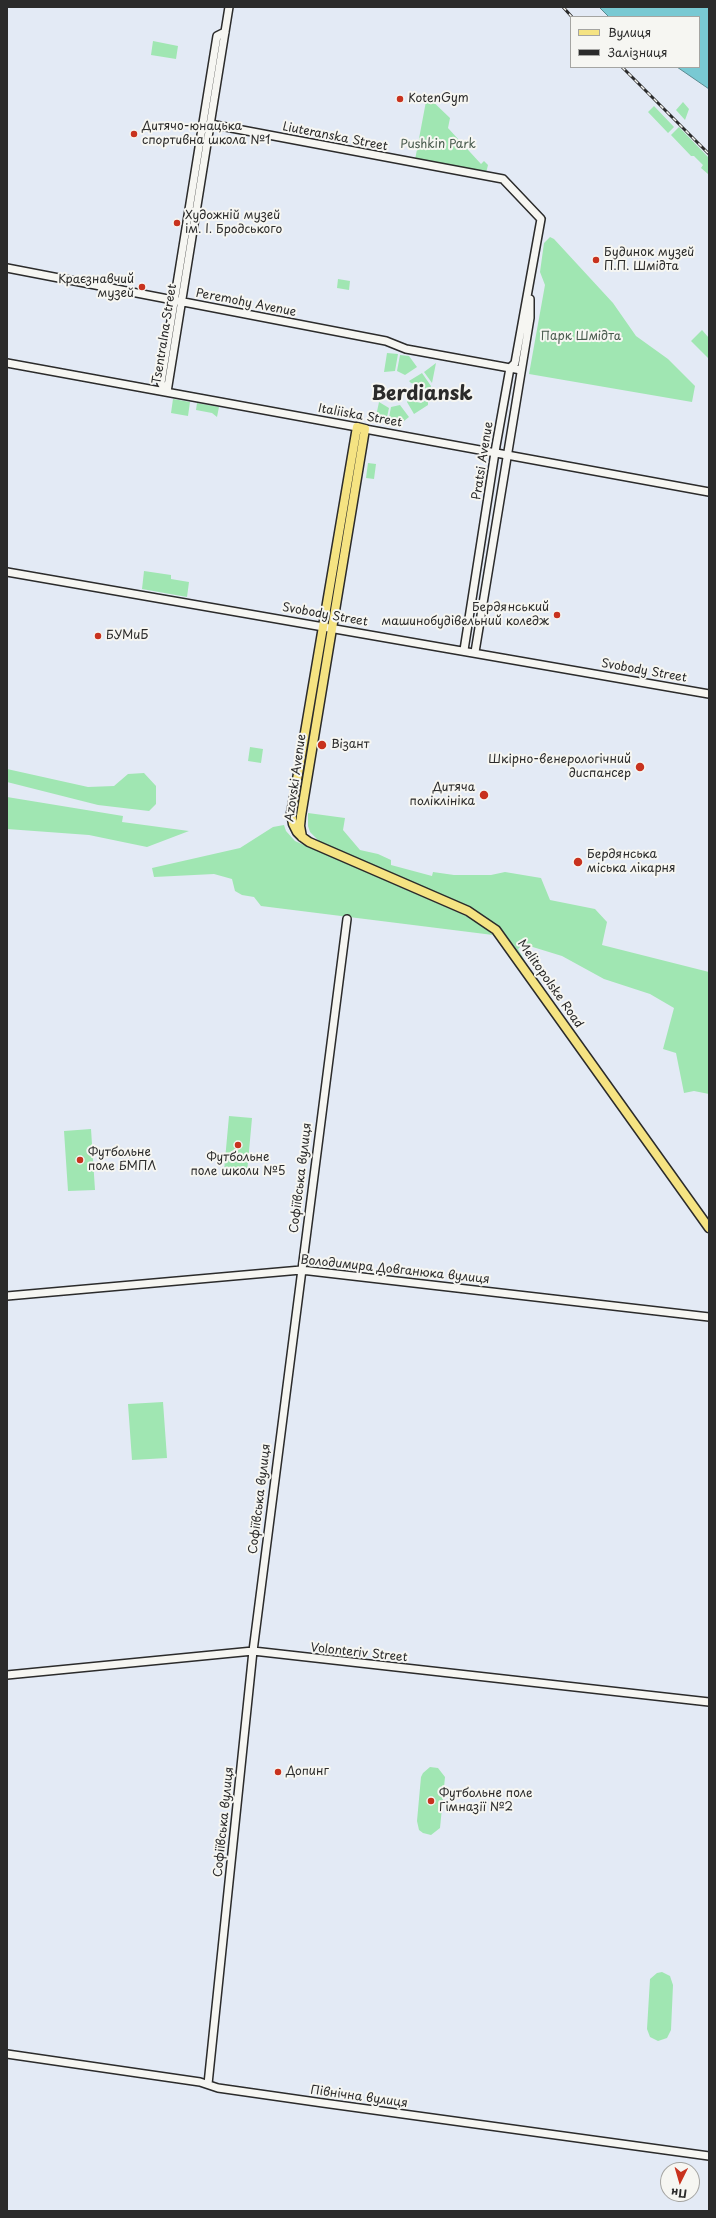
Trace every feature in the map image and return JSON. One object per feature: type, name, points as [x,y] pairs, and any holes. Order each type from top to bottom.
[{"type":"main road","name":"Azovski Avenue","points":[[302,837],[293,824],[291,813],[323,626],[361,428]]},
{"type":"main road","name":"Azovski Avenue","points":[[302,837],[300,826],[301,816],[333,628],[332,622],[343,528]]},
{"type":"main road","name":"Melitopolske Road","points":[[302,837],[468,911],[496,930],[709,1228]]},
{"type":"street","name":"Tsentralna Street","points":[[167,392],[161,383],[178,301],[210,124],[229,7]]},
{"type":"street","name":"Tsentralna Street","points":[[178,301],[217,36],[225,32]]},
{"type":"street","name":"Liuteranska Street","points":[[210,124],[503,179],[541,219]]},
{"type":"street","name":"Pratsi Avenue","points":[[464,650],[495,452],[510,368],[515,363],[541,219]]},
{"type":"street","name":"Peremohy Avenue","points":[[7,268],[386,341],[406,349],[521,370]]},
{"type":"street","name":"Pratsi Avenue","points":[[474,652],[530,318],[531,277]]},
{"type":"street","name":"Italiiska Street","points":[[7,363],[709,492]]},
{"type":"street","name":"Svobody Street","points":[[7,572],[464,650],[709,694]]},
{"type":"street","name":"Софіївська вулиця","points":[[208,2084],[253,1652],[347,919]]},
{"type":"street","name":"Володимира Довганюка вулиця","points":[[7,1296],[301,1270],[709,1317]]},
{"type":"street","name":"Volonteriv Street","points":[[7,1675],[253,1652],[709,1702]]},
{"type":"street","name":"Північна вулиця","points":[[7,2054],[208,2084],[218,2088],[709,2156]]},
{"type":"green space","points":[[153,41],[178,46],[176,59],[151,55]]},
{"type":"green space","name":"Pushkin Park","points":[[427,96],[450,118],[448,128],[481,164],[484,161],[488,165],[486,173],[415,160]]},
{"type":"green space","points":[[683,102],[689,109],[685,120],[676,110]]},
{"type":"green space","points":[[654,106],[674,127],[668,133],[648,112]]},
{"type":"green space","points":[[679,127],[709,158],[708,174],[701,168],[703,165],[694,156],[691,156],[671,135]]},
{"type":"green space","name":"Парк Шмідта","points":[[550,237],[554,239],[613,303],[636,336],[668,359],[695,386],[692,402],[529,374],[545,285],[540,272],[544,243]]},
{"type":"green space","points":[[338,279],[350,281],[349,290],[337,288]]},
{"type":"green space","points":[[702,330],[709,338],[708,358],[691,341]]},
{"type":"green space","points":[[387,353],[398,354],[395,371],[384,372]]},
{"type":"green space","points":[[400,355],[409,356],[417,367],[405,375],[397,371]]},
{"type":"green space","points":[[436,363],[432,383],[424,372]]},
{"type":"green space","points":[[422,373],[431,386],[429,392],[423,386],[411,383],[409,381]]},
{"type":"green space","points":[[173,399],[190,402],[188,416],[171,413]]},
{"type":"green space","points":[[428,399],[428,405],[414,414],[407,402],[408,400],[421,403]]},
{"type":"green space","points":[[379,402],[389,408],[386,422],[375,421]]},
{"type":"green space","points":[[197,403],[219,407],[217,417],[212,413],[196,410]]},
{"type":"green space","points":[[400,405],[409,417],[399,425],[388,423],[391,407]]},
{"type":"green space","points":[[368,463],[376,464],[374,479],[366,478]]},
{"type":"green space","points":[[144,571],[171,575],[171,579],[189,582],[187,597],[142,589]]},
{"type":"green space","points":[[250,747],[263,749],[261,763],[248,761]]},
{"type":"green space","points":[[7,769],[88,787],[114,786],[128,774],[144,773],[156,786],[156,804],[149,811],[98,805],[7,782]]},
{"type":"green space","points":[[7,797],[123,816],[122,822],[189,831],[147,847],[89,835],[7,829]]},
{"type":"green space","points":[[308,813],[345,818],[343,830],[360,850],[378,854],[391,860],[391,865],[432,876],[433,872],[454,875],[491,875],[505,872],[541,878],[550,900],[595,909],[607,922],[602,945],[709,972],[709,1094],[694,1091],[684,1093],[676,1053],[663,1049],[674,1008],[650,994],[604,979],[562,956],[523,944],[518,949],[526,963],[501,929],[483,915],[322,844],[310,832],[308,826]]},
{"type":"green space","points":[[284,825],[286,831],[295,841],[464,915],[481,924],[493,935],[261,906],[254,897],[242,895],[235,891],[232,879],[214,874],[154,877],[152,868],[240,848],[273,827]]},
{"type":"green space","name":"Футбольне поле школи №5","points":[[229,1116],[252,1118],[247,1173],[224,1171]]},
{"type":"green space","name":"Футбольне поле БМПЛ","points":[[91,1129],[95,1190],[68,1191],[64,1131]]},
{"type":"green space","points":[[163,1402],[167,1458],[132,1460],[128,1404]]},
{"type":"green space","name":"Футбольне поле Гімназії №2","points":[[430,1767],[438,1768],[445,1777],[440,1828],[431,1835],[423,1833],[419,1830],[417,1821],[421,1777]]},
{"type":"green space","points":[[662,1972],[670,1976],[673,1985],[671,2030],[667,2038],[658,2041],[650,2037],[647,2029],[650,1979],[657,1973]]},
{"type":"water","points":[[599,7],[709,7],[709,89],[678,68],[700,68],[700,16],[608,16]]},
{"type":"railway","points":[[563,7],[571,16]]},
{"type":"railway","points":[[623,68],[709,154]]},
{"type":"place","name":"KotenGym","points":[[400,99]]},
{"type":"place","name":"Дитячо-юнацька спортивна школа №1","points":[[134,134]]},
{"type":"place","name":"Художній музей ім. І. Бродського","points":[[177,223]]},
{"type":"place","name":"Будинок музей П.П. Шмідта","points":[[596,260]]},
{"type":"place","name":"Краєзнавчий музей","points":[[142,287]]},
{"type":"place","name":"Бердянський машинобудівельний коледж","points":[[557,615]]},
{"type":"place","name":"БУМиБ","points":[[98,636]]},
{"type":"place","name":"Візант","points":[[322,745]]},
{"type":"place","name":"Шкірно-венерологічний диспансер","points":[[640,767]]},
{"type":"place","name":"Дитяча поліклініка","points":[[484,795]]},
{"type":"place","name":"Бердянська міська лікарня","points":[[578,862]]},
{"type":"place","name":"Футбольне поле школи №5","points":[[238,1145]]},
{"type":"place","name":"Футбольне поле БМПЛ","points":[[80,1160]]},
{"type":"place","name":"Допинг","points":[[278,1772]]},
{"type":"place","name":"Футбольне поле Гімназії №2","points":[[431,1801]]},
{"type":"district","name":"Berdiansk","points":[[422,394]]}]
